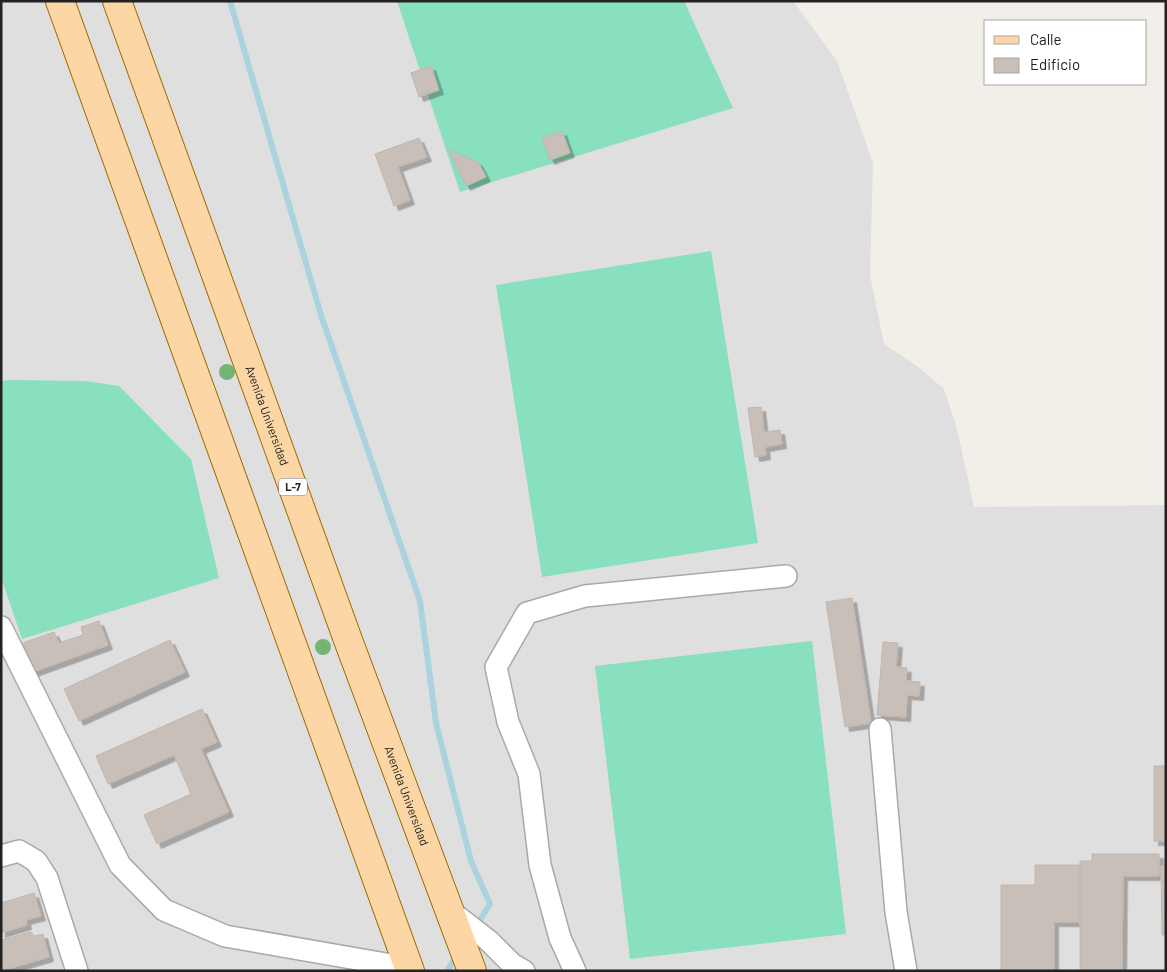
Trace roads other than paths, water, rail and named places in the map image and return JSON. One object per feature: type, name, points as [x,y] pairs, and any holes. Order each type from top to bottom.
[{"type":"main road","points":[[60,1],[395,968]]},
{"type":"main road","name":"Avenida Universidad","points":[[117,1],[472,971]]},
{"type":"street","points":[[575,971],[560,938],[540,865],[529,774],[508,722],[496,667],[527,613],[586,596],[786,576]]},
{"type":"street","points":[[1,627],[120,865],[164,910],[225,936],[395,968]]},
{"type":"street","points":[[880,729],[896,912],[906,971]]},
{"type":"street","points":[[1,856],[19,851],[36,861],[47,878],[77,971]]},
{"type":"street","points":[[449,910],[489,941],[512,964],[524,971]]},
{"type":"waterway","points":[[230,1],[321,315],[420,601],[436,723],[471,861],[490,904],[480,920]]},
{"type":"waterway","points":[[447,971],[455,958]]}]
